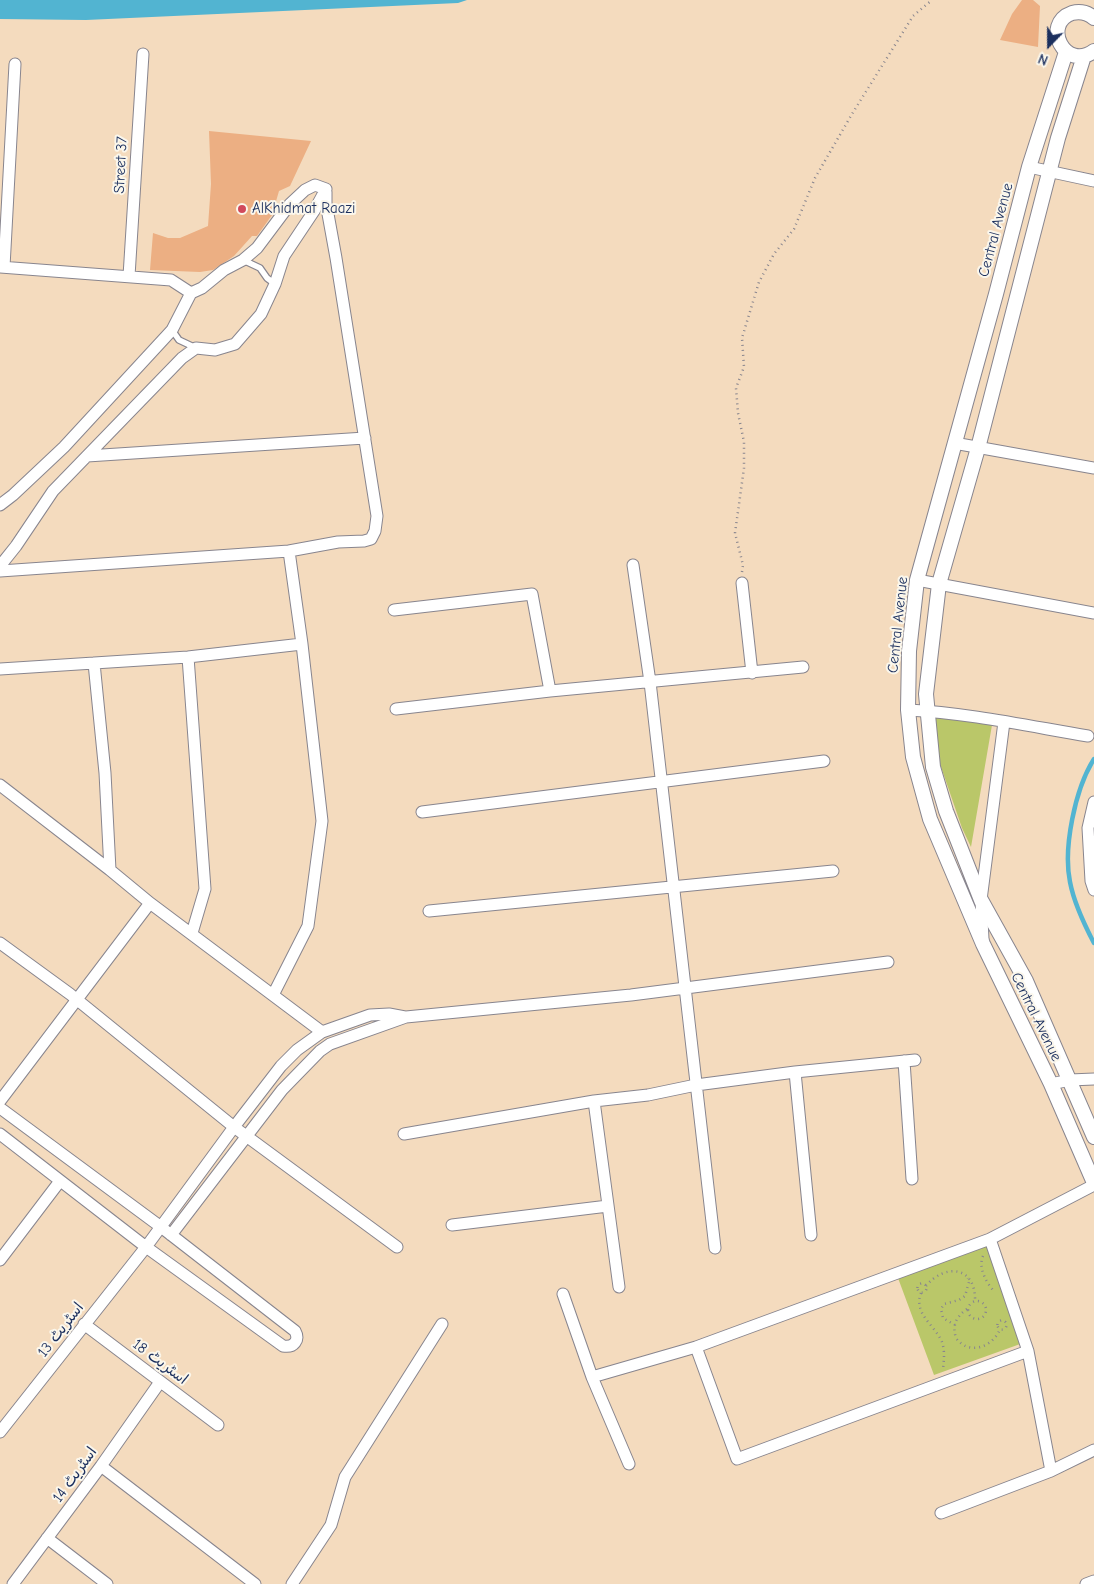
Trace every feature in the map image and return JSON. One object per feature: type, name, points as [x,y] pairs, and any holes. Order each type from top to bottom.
[{"type":"street","points":[[1089,53],[1072,55],[1066,52],[1058,40],[1057,32],[1063,18],[1070,14],[1084,13],[1094,18]]},
{"type":"street","name":"Central Avenue","points":[[1066,52],[1029,167],[917,580],[909,651],[908,710],[913,757],[930,819],[983,944],[1050,1084],[1094,1184]]},
{"type":"street","name":"Central Avenue","points":[[1089,53],[1058,138],[978,448],[939,584],[926,694],[933,767],[946,811],[981,900],[1026,981],[1094,1137]]},
{"type":"street","name":"Street 37","points":[[129,276],[143,54]]},
{"type":"street","points":[[15,64],[2,267],[170,280],[192,293]]},
{"type":"street","points":[[1029,167],[1094,180]]},
{"type":"street","points":[[0,505],[64,447],[172,330],[192,293],[202,288],[224,270],[243,260],[257,248],[290,204],[305,190],[315,185],[326,189]]},
{"type":"street","points":[[0,566],[16,546],[53,491],[182,358],[196,348],[215,350],[235,344],[262,314],[275,284],[284,256],[314,211],[326,189]]},
{"type":"street","points":[[0,571],[289,551],[338,542],[370,539],[375,532],[377,516],[326,203],[326,189]]},
{"type":"street","points":[[87,456],[365,438]]},
{"type":"street","points":[[954,444],[1094,468]]},
{"type":"street","points":[[273,995],[308,926],[322,821],[302,644],[289,551]]},
{"type":"street","points":[[633,564],[662,782],[715,1248]]},
{"type":"street","points":[[917,580],[1094,613]]},
{"type":"street","points":[[742,583],[752,673]]},
{"type":"street","points":[[394,610],[532,594],[550,691]]},
{"type":"street","points":[[0,669],[188,657],[302,644]]},
{"type":"street","points":[[188,657],[205,889],[192,933]]},
{"type":"street","points":[[94,663],[105,773],[110,870]]},
{"type":"street","points":[[396,709],[550,691],[803,667]]},
{"type":"street","points":[[908,710],[928,711],[1088,736]]},
{"type":"street","points":[[983,944],[981,900],[1004,722]]},
{"type":"street","points":[[422,812],[824,761]]},
{"type":"street","points":[[0,785],[150,903],[322,1032]]},
{"type":"street","points":[[1093,883],[1088,828],[1094,802]]},
{"type":"street","points":[[428,911],[833,871]]},
{"type":"street","points":[[0,1101],[150,903]]},
{"type":"street","points":[[0,943],[77,1000],[246,1137],[397,1247]]},
{"type":"street","points":[[171,1235],[282,1090],[320,1051],[330,1044],[406,1017],[631,995],[888,962]]},
{"type":"street","name":"اسٹریٹ 13","points":[[0,1432],[146,1247],[281,1066],[297,1050],[322,1032],[370,1015],[389,1014],[406,1017]]},
{"type":"street","points":[[404,1134],[594,1101],[648,1095],[696,1085],[909,1060],[912,1179]]},
{"type":"street","points":[[796,1072],[810,1235]]},
{"type":"street","points":[[1050,1084],[1070,1080],[1094,1079]]},
{"type":"street","points":[[594,1101],[619,1287]]},
{"type":"street","points":[[0,1108],[161,1227],[295,1331],[298,1337],[295,1343],[290,1346],[283,1346],[146,1247],[0,1134]]},
{"type":"street","points":[[0,1260],[60,1181]]},
{"type":"street","points":[[592,1377],[696,1347],[990,1239],[1094,1184]]},
{"type":"street","points":[[452,1225],[608,1206]]},
{"type":"street","points":[[990,1239],[1028,1351],[1051,1471]]},
{"type":"street","points":[[563,1294],[592,1377],[629,1464]]},
{"type":"street","name":"اسٹریٹ 18","points":[[84,1324],[218,1424]]},
{"type":"street","points":[[292,1584],[331,1525],[345,1477],[442,1324]]},
{"type":"street","points":[[696,1347],[737,1459],[1028,1351]]},
{"type":"street","name":"اسٹریٹ 14","points":[[13,1584],[160,1382]]},
{"type":"street","points":[[941,1513],[1051,1471],[1094,1450]]},
{"type":"street","points":[[100,1466],[256,1584]]},
{"type":"street","points":[[47,1538],[107,1584]]},
{"type":"street","points":[[1086,1584],[1094,1581]]},
{"type":"lane","points":[[243,260],[260,268],[267,278],[275,284]]},
{"type":"lane","points":[[172,330],[179,340],[196,348]]},
{"type":"path","points":[[742,583],[742,564],[735,533],[744,468],[744,442],[738,413],[736,388],[744,366],[742,338],[759,282],[774,254],[794,229],[815,178],[877,73],[913,16],[932,0]]},
{"type":"path","points":[[942,1383],[944,1352],[942,1342],[923,1317],[918,1300],[921,1293],[926,1291],[926,1286],[936,1275],[946,1271],[957,1272],[967,1276],[973,1284],[975,1301]]},
{"type":"path","points":[[955,1325],[943,1318],[941,1309],[944,1304],[959,1300],[965,1296],[969,1282],[967,1276]]},
{"type":"path","points":[[921,1293],[917,1290],[918,1286],[922,1284],[926,1286]]},
{"type":"path","points":[[975,1301],[958,1317],[955,1325],[956,1338],[964,1346],[970,1348],[986,1346],[998,1334],[1000,1329]]},
{"type":"path","points":[[967,1309],[973,1319],[979,1320],[984,1316],[986,1310],[984,1305],[975,1301]]},
{"type":"green space","points":[[932,716],[992,725],[971,847],[962,828],[940,764]]},
{"type":"green space","points":[[987,1245],[1023,1343],[934,1375],[898,1278]]},
{"type":"water","points":[[0,0],[467,0],[458,3],[86,20],[0,19]]},
{"type":"building","points":[[1022,0],[1033,0],[1040,6],[1038,47],[1000,40],[1012,14]]},
{"type":"building","name":"AlKhidmat Raazi","points":[[209,131],[311,141],[290,186],[279,191],[272,215],[257,236],[252,236],[234,256],[213,270],[200,272],[150,270],[153,233],[168,238],[180,238],[208,226],[211,184]]},
{"type":"waterway","points":[[1094,759],[1081,786],[1076,802],[1068,853],[1068,868],[1074,898],[1094,943]]},
{"type":"place","name":"AlKhidmat Raazi","points":[[242,209]]}]
